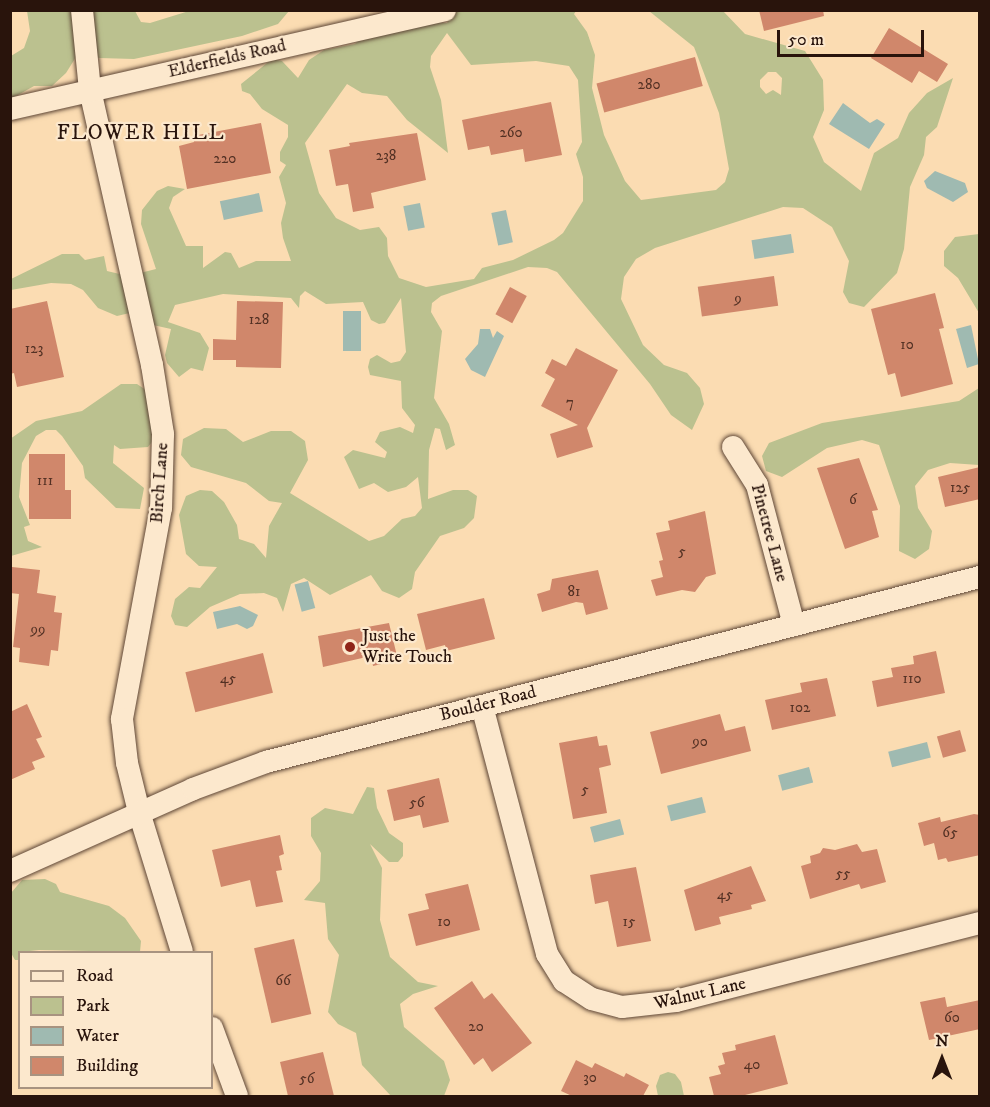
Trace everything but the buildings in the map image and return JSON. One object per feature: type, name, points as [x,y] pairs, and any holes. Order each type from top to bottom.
[{"type":"street","name":"Birch Lane","points":[[82,10],[90,90],[152,365],[163,434],[161,508],[122,719],[139,812],[182,951]]},
{"type":"street","name":"Elderfields Road","points":[[10,109],[445,10]]},
{"type":"street","name":"Pinetree Lane","points":[[733,447],[757,485],[794,625]]},
{"type":"street","name":"Boulder Road","points":[[10,871],[139,812],[256,765],[980,578]]},
{"type":"street","name":"Walnut Lane","points":[[482,706],[547,954],[564,981],[592,999],[622,1007],[676,1001],[980,923]]},
{"type":"street","points":[[213,1031],[237,1096]]},
{"type":"green space","points":[[27,11],[135,11],[141,22],[150,23],[189,11],[289,11],[278,24],[242,36],[134,59],[99,58],[81,49],[66,73],[52,86],[34,86],[11,99],[11,56],[24,48],[30,31]]},
{"type":"green space","points":[[453,11],[576,11],[574,14],[587,32],[595,55],[592,88],[604,135],[625,181],[641,200],[716,190],[725,182],[729,169],[719,113],[694,47],[649,11],[723,11],[745,34],[805,51],[823,80],[824,110],[813,137],[824,162],[861,191],[874,153],[898,138],[909,113],[927,93],[953,78],[937,127],[926,137],[924,155],[910,187],[904,249],[897,273],[864,307],[849,303],[843,292],[849,261],[832,227],[803,208],[783,207],[655,248],[636,259],[624,277],[621,299],[643,345],[664,365],[687,373],[700,388],[704,404],[692,430],[671,415],[650,384],[557,272],[547,268],[528,267],[441,296],[432,303],[431,312],[442,331],[434,398],[449,424],[455,445],[446,450],[440,429],[435,428],[429,450],[428,499],[453,490],[468,490],[477,496],[474,518],[464,528],[440,536],[415,572],[412,589],[399,598],[382,591],[371,575],[330,595],[304,578],[291,584],[283,612],[277,598],[264,593],[240,594],[210,607],[187,627],[175,625],[171,616],[175,599],[189,587],[200,588],[217,567],[199,566],[186,554],[179,515],[186,496],[200,490],[212,491],[224,502],[237,525],[239,539],[254,544],[266,558],[269,526],[282,503],[269,501],[246,483],[191,467],[181,455],[183,439],[204,428],[226,429],[243,442],[271,431],[291,431],[305,441],[308,460],[290,493],[369,541],[384,536],[402,519],[415,516],[422,508],[418,477],[406,487],[388,492],[374,483],[359,489],[344,457],[353,450],[385,458],[387,452],[375,442],[380,432],[400,427],[413,433],[415,425],[402,408],[401,381],[370,375],[368,367],[370,359],[377,355],[391,363],[400,361],[406,352],[401,298],[385,323],[379,324],[371,320],[363,302],[326,304],[305,291],[300,296],[299,308],[291,298],[223,294],[175,305],[168,322],[200,333],[209,348],[203,371],[191,368],[179,377],[167,363],[165,355],[171,329],[153,325],[134,312],[117,316],[98,308],[83,290],[71,284],[51,283],[11,290],[11,279],[62,254],[79,254],[85,260],[104,256],[107,271],[128,276],[156,269],[141,224],[142,210],[157,191],[168,186],[185,189],[173,197],[169,208],[186,246],[203,246],[203,268],[225,252],[231,253],[239,268],[256,261],[291,261],[283,238],[281,223],[286,203],[279,177],[286,165],[280,161],[280,152],[288,137],[288,125],[262,109],[250,94],[242,91],[241,84],[272,59],[282,61],[298,78],[309,60],[324,50],[355,44],[364,34],[424,21],[447,23]],"holes":[[[447,33],[471,65],[536,61],[569,66],[578,80],[582,142],[576,154],[583,177],[583,201],[563,233],[554,240],[513,260],[482,268],[474,279],[426,287],[399,278],[388,256],[387,238],[379,227],[360,230],[336,218],[319,193],[305,143],[347,84],[362,93],[387,96],[407,120],[448,153],[441,100],[430,67],[431,56]],[[768,72],[776,72],[782,78],[781,95],[773,90],[766,94],[760,87],[760,80]]]},
{"type":"green space","points":[[980,234],[979,313],[958,278],[944,266],[944,251],[955,237]]},
{"type":"green space","points":[[121,384],[137,384],[152,394],[155,438],[148,447],[120,449],[114,445],[113,463],[144,488],[140,509],[116,508],[85,478],[83,466],[62,436],[56,430],[46,430],[36,436],[22,463],[19,497],[30,525],[24,527],[28,541],[42,547],[11,556],[10,439],[36,421],[82,411]]},
{"type":"green space","points":[[979,388],[979,465],[950,463],[928,470],[915,486],[918,508],[932,531],[929,549],[915,559],[899,551],[900,506],[879,445],[862,440],[827,448],[782,477],[766,471],[762,456],[769,443],[822,423],[959,401]]},
{"type":"green space","points":[[367,787],[374,788],[377,808],[389,833],[403,843],[403,856],[398,862],[389,862],[370,844],[382,868],[380,920],[390,957],[418,982],[438,986],[413,994],[400,1004],[404,1027],[444,1061],[450,1080],[444,1096],[391,1096],[362,1065],[356,1033],[338,1024],[328,1012],[339,955],[328,939],[325,903],[304,900],[320,881],[321,853],[311,836],[311,818],[325,808],[353,814]]},
{"type":"green space","points":[[45,879],[56,884],[60,892],[109,906],[125,918],[141,941],[140,951],[18,951],[18,960],[15,960],[11,953],[11,893],[22,880]]},
{"type":"green space","points":[[668,1072],[675,1074],[681,1082],[684,1096],[658,1096],[656,1086],[660,1075]]},
{"type":"water","points":[[843,103],[870,123],[877,119],[885,124],[869,149],[829,124]]},
{"type":"water","points":[[935,171],[965,183],[968,192],[953,202],[927,188],[924,181]]},
{"type":"water","points":[[259,193],[263,212],[224,220],[220,201]]},
{"type":"water","points":[[420,203],[425,228],[408,231],[403,206]]},
{"type":"water","points":[[506,210],[513,242],[498,245],[491,213]]},
{"type":"water","points":[[791,234],[794,253],[754,259],[751,240]]},
{"type":"water","points":[[343,311],[361,311],[361,351],[343,351]]},
{"type":"water","points":[[971,325],[979,364],[967,368],[956,329]]},
{"type":"water","points":[[480,329],[490,329],[493,338],[497,331],[504,336],[485,377],[471,370],[465,359],[478,344]]},
{"type":"water","points":[[308,581],[315,608],[302,612],[294,585]]},
{"type":"water","points":[[240,606],[258,615],[253,626],[247,629],[237,624],[217,629],[213,612]]},
{"type":"water","points":[[927,742],[931,758],[892,767],[888,752]]},
{"type":"water","points":[[809,767],[813,782],[782,791],[778,775]]},
{"type":"water","points":[[702,797],[706,813],[671,821],[667,806]]},
{"type":"water","points":[[620,819],[624,834],[594,842],[590,827]]},
{"type":"place","name":"Just the Write Touch","points":[[350,647]]},
{"type":"district","name":"FLOWER HILL","points":[[141,133]]}]
